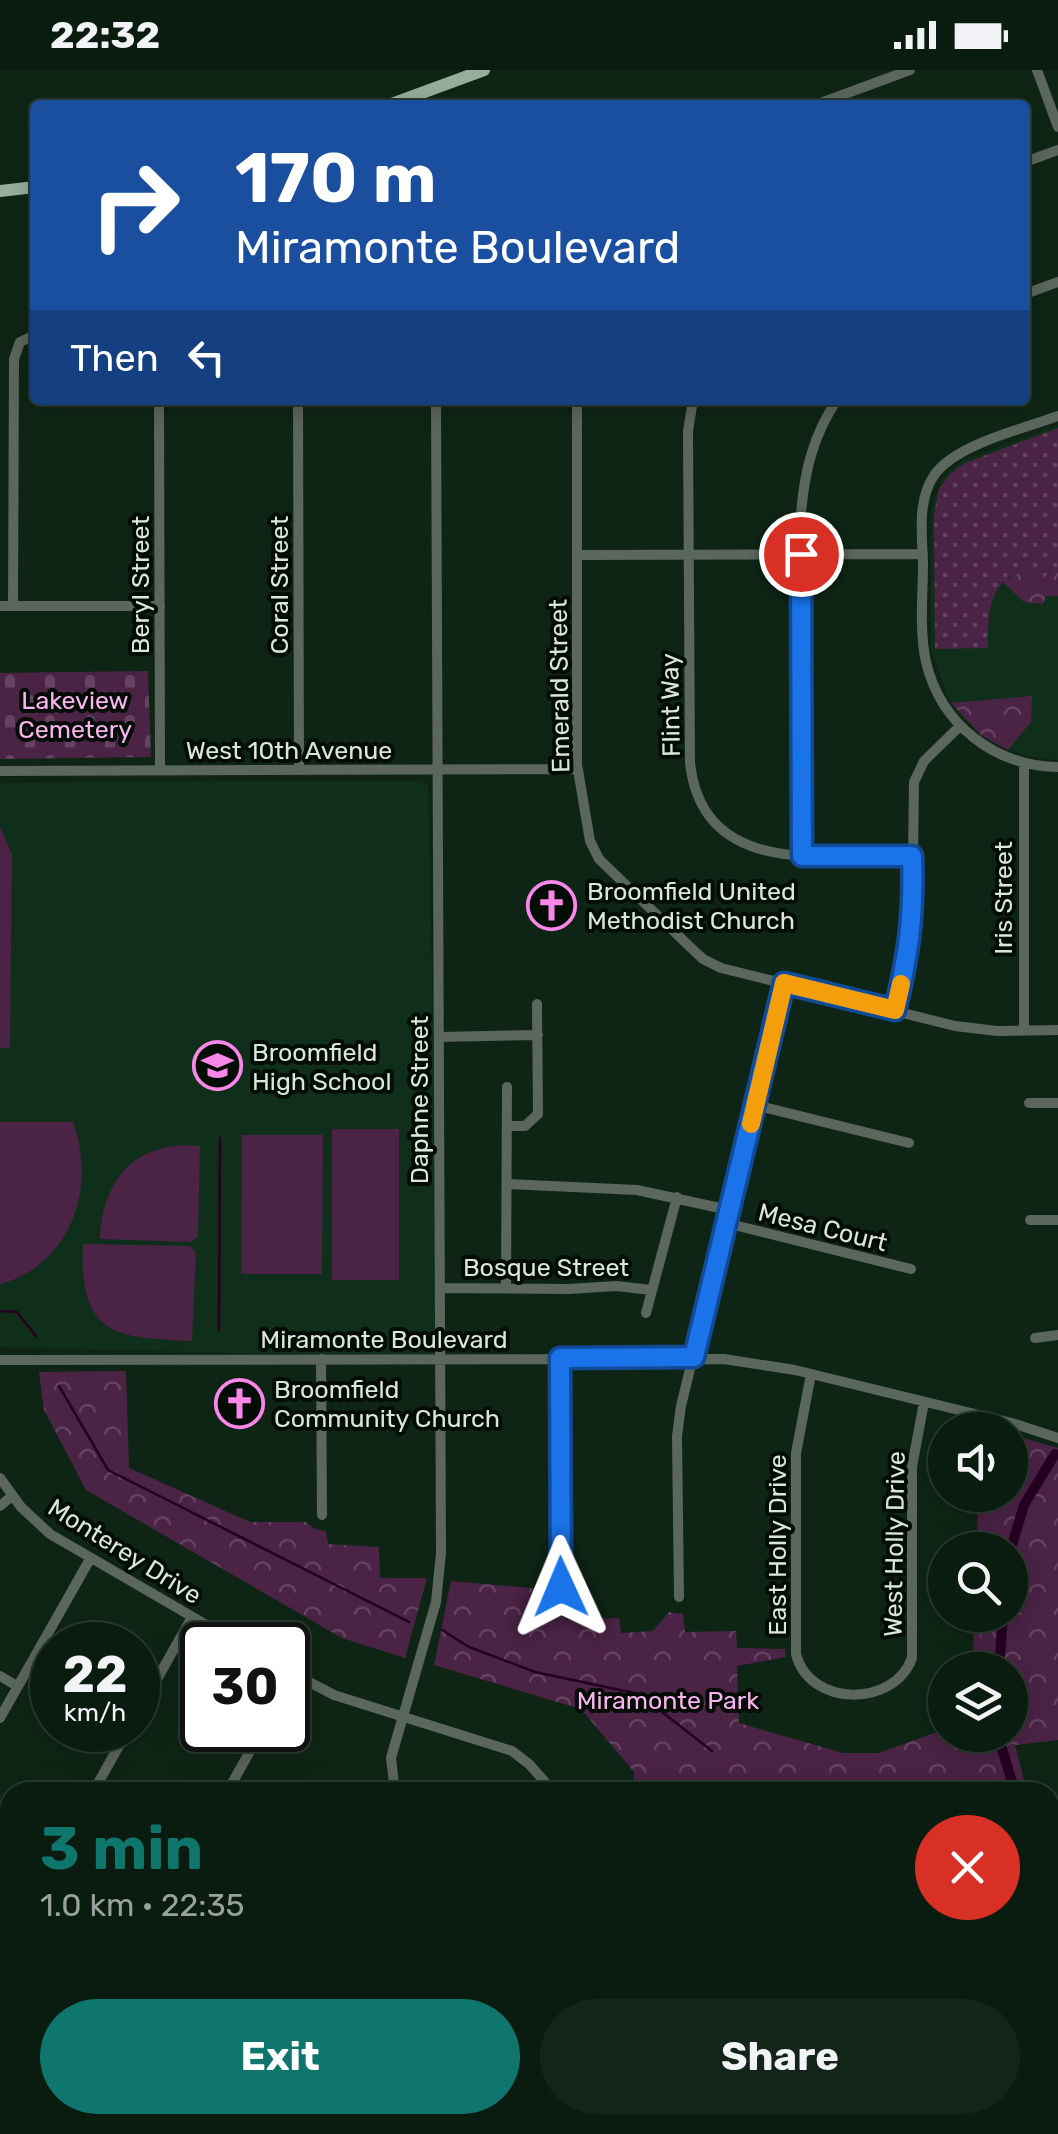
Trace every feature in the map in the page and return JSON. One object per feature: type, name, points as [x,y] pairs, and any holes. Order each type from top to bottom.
[{"type":"main road","points":[[403,100],[484,70]]},
{"type":"main road","points":[[0,191],[30,188]]},
{"type":"street","points":[[829,100],[910,70]]},
{"type":"street","points":[[1037,70],[1058,127]]},
{"type":"street","points":[[1030,160],[1058,150]]},
{"type":"street","points":[[1030,292],[1058,282]]},
{"type":"street","points":[[13,606],[14,360],[20,342],[30,337]]},
{"type":"street","name":"Beryl Street","points":[[159,405],[160,770]]},
{"type":"street","name":"Coral Street","points":[[298,405],[299,770]]},
{"type":"street","name":"Daphne Street","points":[[394,1782],[390,1758],[430,1623],[440,1574],[436,405]]},
{"type":"street","name":"Emerald Street","points":[[576,405],[577,768],[590,841],[608,867],[703,958],[721,968],[972,1028],[1058,1030]]},
{"type":"street","name":"Flint Way","points":[[692,405],[688,431],[690,763],[695,790],[708,814],[736,840],[766,853],[912,856]]},
{"type":"street","points":[[802,856],[801,554],[805,474],[834,405]]},
{"type":"street","points":[[1058,416],[970,449],[945,463],[930,481],[924,499],[922,554],[926,662],[941,700],[960,726],[982,744],[1024,765],[1058,768]]},
{"type":"street","points":[[577,555],[922,554]]},
{"type":"street","points":[[0,606],[160,606]]},
{"type":"street","points":[[895,1010],[912,933],[912,792],[924,761],[960,726]]},
{"type":"street","name":"Iris Street","points":[[1024,765],[1024,1030]]},
{"type":"street","name":"West 10th Avenue","points":[[0,770],[577,768]]},
{"type":"street","points":[[679,1597],[678,1436],[784,983]]},
{"type":"street","points":[[507,1126],[525,1126],[538,1114],[537,1004]]},
{"type":"street","points":[[439,1037],[538,1035]]},
{"type":"street","points":[[506,1287],[507,1087]]},
{"type":"street","points":[[1029,1103],[1058,1103]]},
{"type":"street","points":[[755,1105],[909,1143]]},
{"type":"street","points":[[507,1184],[638,1190],[730,1210]]},
{"type":"street","points":[[646,1312],[677,1197]]},
{"type":"street","points":[[1030,1220],[1058,1220]]},
{"type":"street","name":"Mesa Court","points":[[726,1223],[911,1269]]},
{"type":"street","name":"Bosque Street","points":[[440,1288],[569,1290],[616,1286],[652,1290]]},
{"type":"street","points":[[1034,1338],[1058,1335]]},
{"type":"street","name":"Miramonte Boulevard","points":[[0,1360],[694,1357],[761,1363],[1058,1438]]},
{"type":"street","points":[[560,1358],[561,1587]]},
{"type":"street","points":[[321,1359],[322,1515]]},
{"type":"street","name":"East Holly Drive","points":[[810,1374],[796,1453],[796,1654],[810,1680],[839,1693]]},
{"type":"street","name":"West Holly Drive","points":[[839,1693],[886,1690],[903,1676],[912,1658],[912,1467],[924,1402]]},
{"type":"street","name":"Monterey Drive","points":[[0,1478],[12,1496],[50,1534],[201,1622]]},
{"type":"street","points":[[0,1506],[12,1496]]},
{"type":"street","points":[[0,1718],[90,1559]]},
{"type":"street","points":[[160,1674],[192,1617]]},
{"type":"street","points":[[0,1676],[18,1686]]},
{"type":"street","points":[[310,1685],[512,1752],[530,1764],[545,1782]]},
{"type":"street","points":[[99,1782],[116,1752]]},
{"type":"street","points":[[232,1782],[249,1752]]},
{"type":"shaded area","points":[[1058,425],[1058,760],[1030,757],[992,743],[958,714],[947,695],[931,647],[931,509],[943,477],[962,461]]},
{"type":"shaded area","name":"Broomfield High School","points":[[0,783],[428,784],[440,1358],[0,1347]]},
{"type":"green space","points":[[1058,428],[1058,570],[1050,570],[1039,586],[1012,575],[1004,581],[993,598],[988,648],[935,649],[934,514],[939,489],[965,463]]},
{"type":"green space","points":[[1026,570],[1039,586],[1050,570],[1058,570],[1058,596],[1046,596],[1043,604],[1024,602],[1002,581]]},
{"type":"green space","name":"Lakeview Cemetery","points":[[148,671],[151,757],[0,759],[0,673]]},
{"type":"green space","points":[[1032,696],[1031,722],[1008,750],[981,735],[951,703]]},
{"type":"green space","points":[[0,827],[12,854],[10,1048],[0,1048]]},
{"type":"green space","points":[[0,1122],[73,1122],[82,1172],[72,1221],[61,1242],[25,1275],[0,1284]]},
{"type":"green space","points":[[332,1129],[399,1129],[399,1280],[332,1280]]},
{"type":"green space","points":[[242,1135],[323,1135],[322,1274],[241,1274]]},
{"type":"green space","points":[[182,1145],[200,1146],[198,1236],[192,1242],[100,1239],[106,1203],[121,1174],[146,1154]]},
{"type":"green space","points":[[83,1244],[190,1246],[196,1253],[192,1341],[142,1337],[107,1326],[95,1314],[87,1297]]},
{"type":"green space","points":[[126,1371],[129,1468],[250,1522],[306,1522],[326,1531],[328,1544],[379,1547],[380,1578],[427,1578],[405,1658],[342,1638],[86,1490],[44,1410],[39,1372]]},
{"type":"green space","name":"Miramonte Park","points":[[1028,1439],[1058,1448],[1058,1740],[1028,1743],[1028,1652],[973,1652],[974,1632],[1028,1632],[1028,1532],[977,1532],[978,1512],[1028,1512]]},
{"type":"green space","name":"Miramonte Park","points":[[451,1581],[543,1589],[550,1600],[564,1604],[565,1620],[619,1618],[621,1633],[653,1631],[669,1612],[683,1614],[685,1632],[736,1631],[737,1648],[785,1649],[786,1657],[737,1666],[739,1723],[843,1753],[879,1753],[928,1735],[928,1752],[1017,1752],[1024,1782],[634,1782],[634,1772],[581,1709],[434,1665]]},
{"type":"green space","points":[[681,1659],[703,1665],[695,1702],[672,1695]]},
{"type":"waterway","points":[[219,1330],[220,1138]]},
{"type":"waterway","points":[[0,1311],[17,1312],[36,1336]]},
{"type":"waterway","points":[[59,1386],[108,1470],[409,1622]]},
{"type":"waterway","points":[[1016,1532],[1024,1505],[1055,1454]]},
{"type":"waterway","points":[[442,1630],[469,1647],[535,1672],[639,1694],[712,1751]]},
{"type":"waterway","points":[[1000,1652],[1002,1632]]},
{"type":"waterway","points":[[1003,1752],[1012,1782]]},
{"type":"slow traffic","points":[[751,1124],[784,983],[895,1010],[901,984]]},
{"type":"place","name":"Broomfield United Methodist Church","points":[[552,905]]},
{"type":"place","name":"Broomfield High School","points":[[217,1066]]},
{"type":"place","name":"Broomfield Community Church","points":[[239,1403]]},
{"type":"route","points":[[561,1587],[560,1358],[694,1357],[784,983],[895,1010],[909,953],[912,856],[802,856],[801,554]]}]
